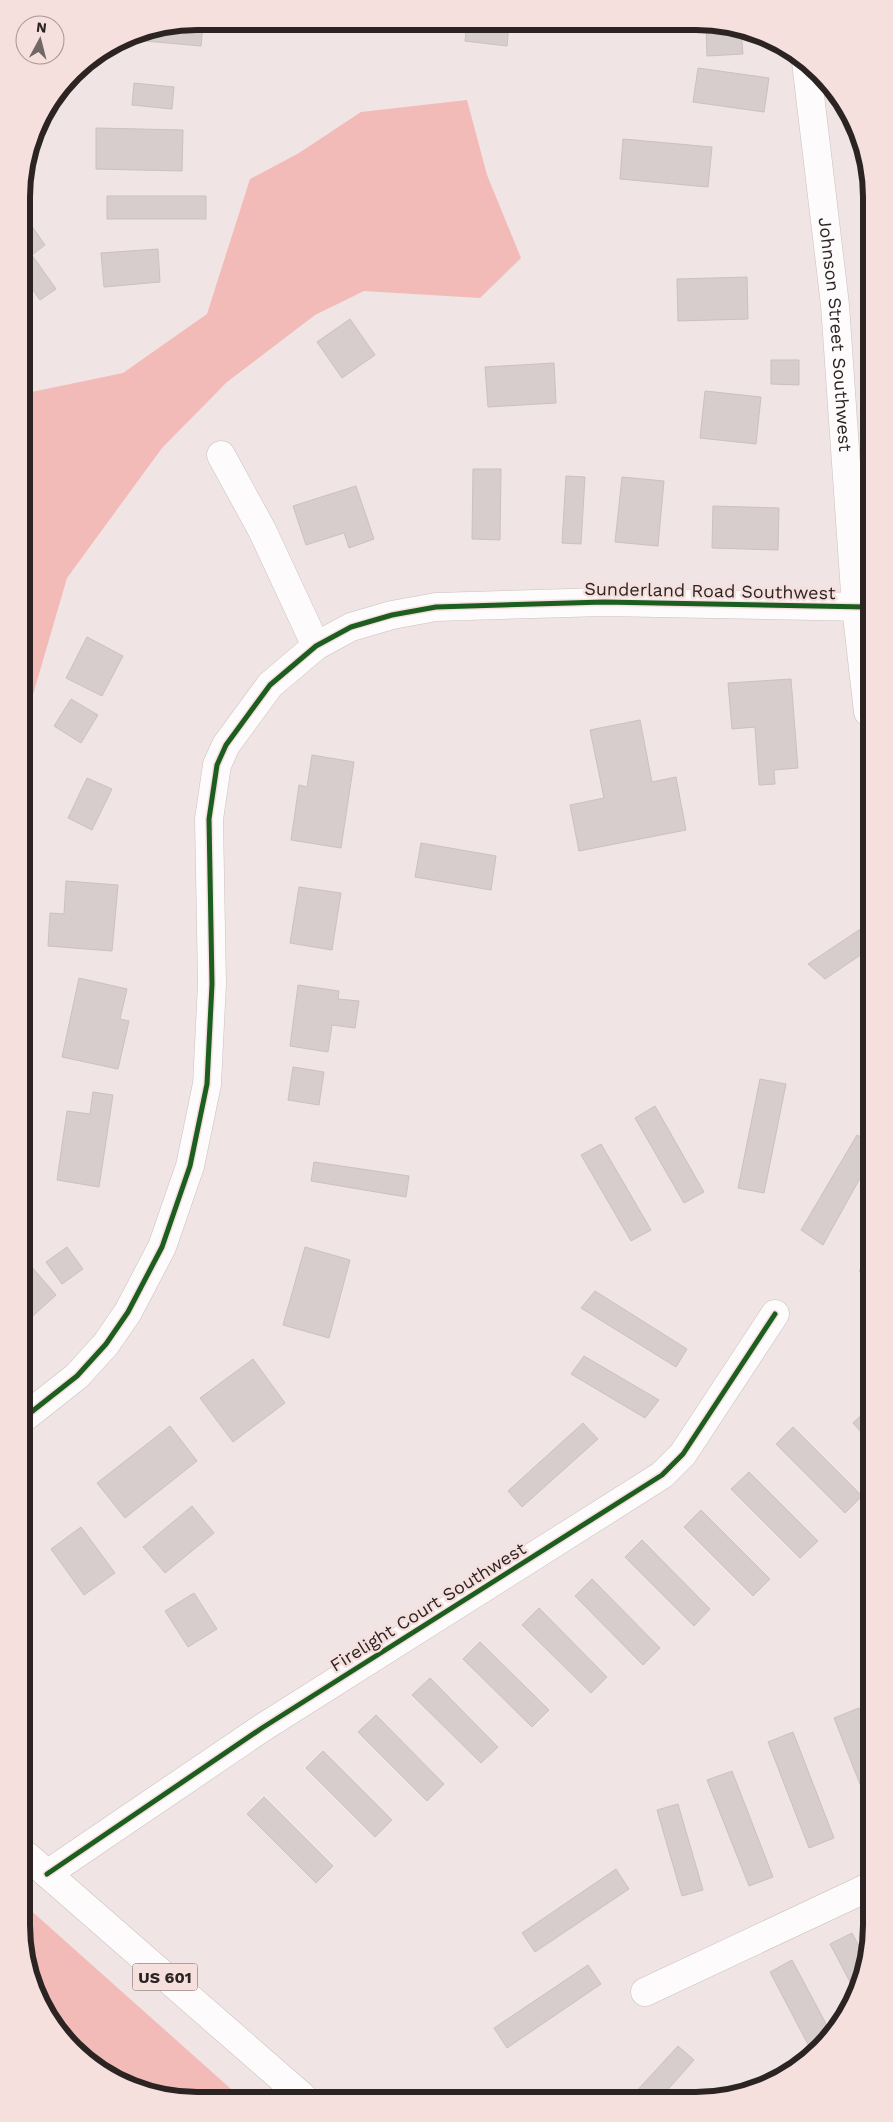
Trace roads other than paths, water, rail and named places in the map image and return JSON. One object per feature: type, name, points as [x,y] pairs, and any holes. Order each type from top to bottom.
[{"type":"main road","name":"Johnson Street Southwest","points":[[807,73],[835,305],[863,637]]},
{"type":"main road","points":[[221,455],[262,530],[316,646]]},
{"type":"main road","name":"Sunderland Road Southwest","points":[[30,1414],[77,1376],[106,1344],[128,1312],[162,1247],[190,1166],[207,1084],[212,984],[209,819],[217,765],[226,745],[270,684],[316,646],[351,627],[392,615],[436,607],[604,602],[861,607]]},
{"type":"main road","name":"Firelight Court Southwest","points":[[47,1874],[262,1728],[662,1475],[683,1454],[775,1314]]},
{"type":"main road","name":"US 601","points":[[30,1859],[297,2092]]},
{"type":"main road","points":[[645,1992],[863,1890]]}]
